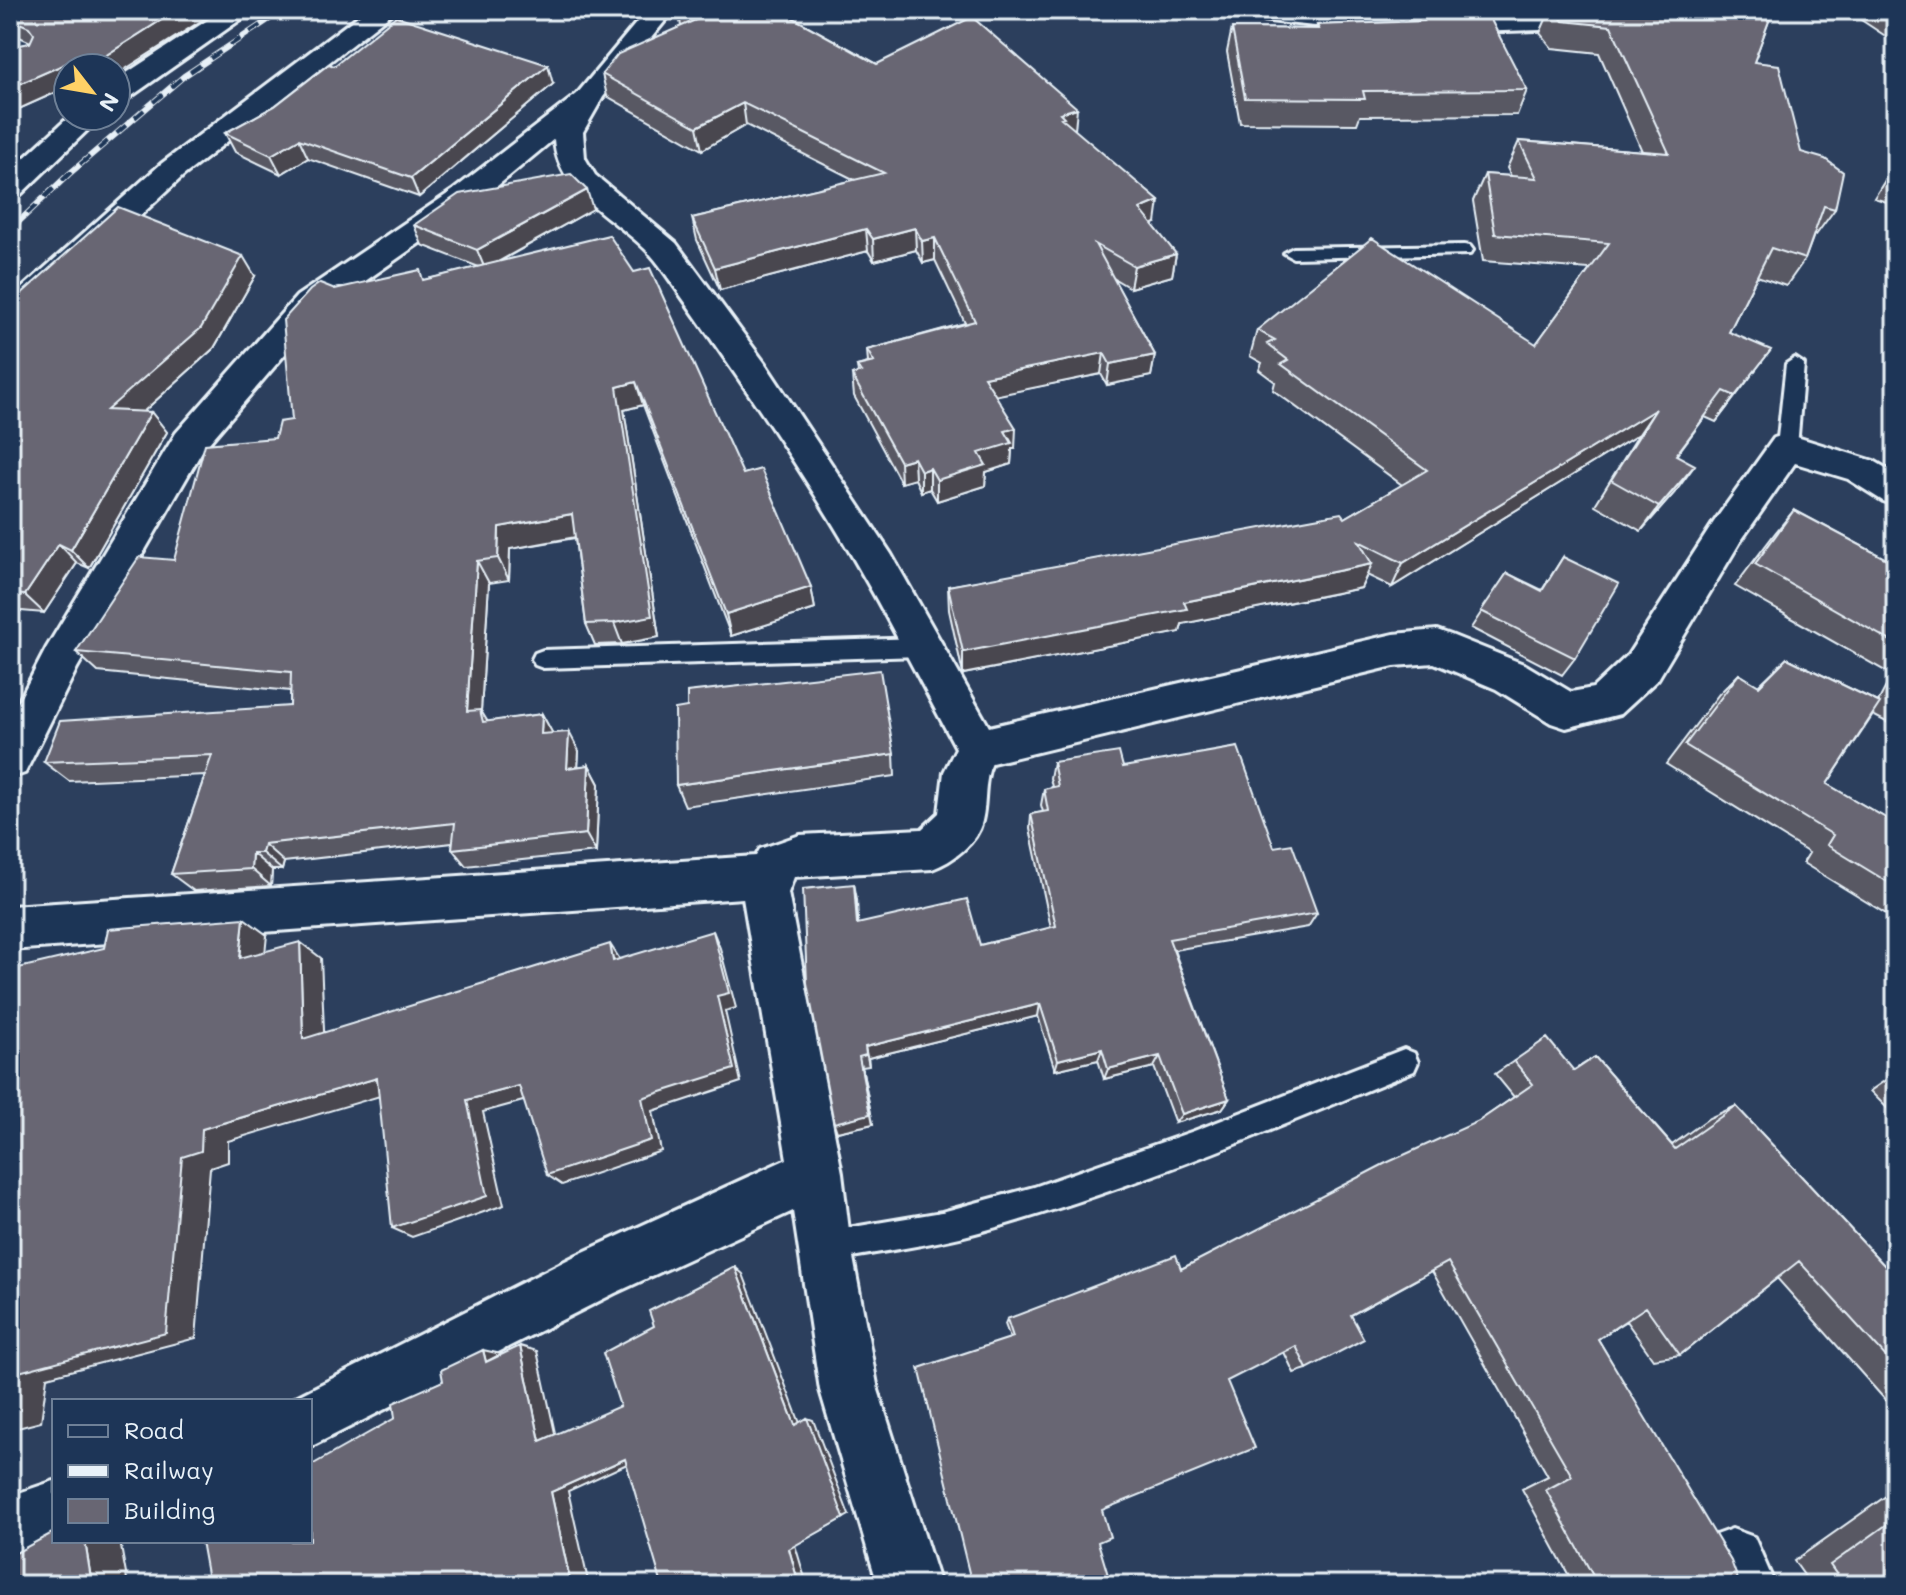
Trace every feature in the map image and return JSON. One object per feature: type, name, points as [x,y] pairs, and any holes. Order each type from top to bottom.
[{"type":"street","points":[[132,82],[241,10]]},
{"type":"street","points":[[10,317],[172,170],[383,10]]},
{"type":"street","points":[[661,10],[591,94],[568,132],[570,158],[583,180],[665,250],[752,370],[877,565],[978,748]]},
{"type":"street","points":[[1247,10],[1405,28],[1510,27],[1715,10]]},
{"type":"street","points":[[10,760],[61,659],[189,442],[299,315],[309,304],[463,198],[591,94]]},
{"type":"street","points":[[10,188],[68,132]]},
{"type":"street","points":[[978,748],[1394,650],[1437,646],[1511,677],[1566,711],[1605,702],[1643,667],[1727,532],[1787,447],[1861,470],[1896,491]]},
{"type":"street","points":[[909,1585],[849,1390],[824,1247],[816,1173],[765,893],[776,863],[800,855],[932,849],[960,822],[966,772],[978,748]]},
{"type":"street","points":[[10,928],[769,876]]},
{"type":"street","points":[[312,1417],[596,1274],[816,1173]]},
{"type":"street","points":[[10,1526],[52,1512]]},
{"type":"lane","points":[[1293,253],[1464,250]]},
{"type":"lane","points":[[1787,447],[1795,364]]},
{"type":"lane","points":[[543,659],[921,647]]},
{"type":"lane","points":[[824,1247],[977,1218],[1091,1183],[1196,1145],[1404,1062]]},
{"type":"building","points":[[10,10],[177,10],[111,52],[52,52],[52,70],[10,88],[10,44],[30,43],[34,34],[29,27],[10,19]]},
{"type":"building","points":[[687,10],[779,10],[877,64],[972,17],[1077,108],[1060,113],[1064,117],[1061,118],[1159,201],[1140,209],[1176,254],[1134,266],[1095,244],[1155,355],[1110,364],[1104,353],[984,377],[1016,428],[1005,431],[1012,443],[979,453],[986,465],[937,480],[930,468],[921,471],[914,458],[900,462],[852,375],[861,372],[857,366],[874,362],[867,350],[975,321],[935,238],[922,241],[915,228],[873,239],[866,229],[715,268],[692,218],[884,173],[743,103],[697,127],[602,74],[618,54],[700,18]]},
{"type":"building","points":[[1554,10],[1773,10],[1754,62],[1779,65],[1801,152],[1825,159],[1843,172],[1835,209],[1824,206],[1805,259],[1771,248],[1729,332],[1771,350],[1735,396],[1724,391],[1676,455],[1695,465],[1659,507],[1611,480],[1656,409],[1403,563],[1359,541],[1372,564],[1184,602],[1187,609],[963,652],[948,586],[1341,513],[1345,518],[1427,470],[1281,364],[1288,360],[1267,344],[1275,340],[1257,330],[1372,238],[1536,344],[1609,243],[1495,234],[1485,174],[1537,178],[1519,141],[1669,153],[1611,26],[1563,21]]},
{"type":"building","points":[[1488,14],[1527,90],[1363,91],[1365,99],[1245,98],[1232,28],[1319,29],[1317,25],[1424,21],[1421,16]]},
{"type":"building","points":[[396,16],[548,65],[411,178],[299,139],[271,155],[225,133],[275,106],[329,64],[334,66]]},
{"type":"building","points":[[571,174],[587,190],[477,250],[414,225],[459,194]]},
{"type":"building","points":[[118,207],[243,256],[201,328],[107,410],[151,412],[71,550],[59,544],[25,595],[10,594],[10,304]]},
{"type":"building","points":[[609,235],[634,272],[650,268],[743,474],[761,469],[811,587],[726,614],[636,382],[617,387],[652,616],[586,624],[572,514],[499,527],[498,558],[477,561],[467,711],[480,710],[483,722],[542,714],[541,734],[569,732],[567,768],[589,765],[586,834],[452,849],[455,823],[264,844],[262,853],[252,853],[251,869],[171,874],[212,755],[44,762],[60,721],[290,706],[291,672],[76,652],[139,557],[174,560],[205,444],[275,438],[279,422],[292,420],[283,320],[320,283],[335,289],[420,270],[423,280]]},
{"type":"building","points":[[1794,510],[1896,564],[1896,644],[1755,564]]},
{"type":"building","points":[[1563,557],[1619,584],[1575,658],[1481,611],[1507,573],[1542,591]]},
{"type":"building","points":[[1787,658],[1880,703],[1827,784],[1896,824],[1896,887],[1827,845],[1833,835],[1685,745],[1739,674],[1759,686]]},
{"type":"building","points":[[880,670],[894,754],[676,785],[675,709],[687,707],[687,692]]},
{"type":"building","points":[[1238,747],[1274,847],[1292,844],[1317,913],[1169,939],[1229,1099],[1182,1114],[1160,1056],[1108,1069],[1102,1049],[1058,1060],[1040,1004],[865,1047],[866,1055],[859,1057],[870,1114],[834,1123],[807,983],[803,889],[854,884],[857,924],[967,899],[980,945],[1056,926],[1031,814],[1048,811],[1044,789],[1058,786],[1053,762],[1119,752],[1123,767]]},
{"type":"building","points":[[244,918],[240,958],[300,942],[303,1039],[610,944],[613,961],[713,931],[729,993],[717,996],[734,1069],[642,1098],[651,1140],[547,1175],[519,1086],[467,1100],[487,1196],[392,1228],[377,1078],[202,1129],[201,1151],[182,1157],[166,1333],[11,1374],[10,1379],[10,970],[104,948],[108,929]]},
{"type":"building","points":[[1547,1038],[1574,1071],[1595,1057],[1675,1149],[1736,1106],[1896,1278],[1896,1368],[1799,1261],[1680,1355],[1646,1307],[1598,1339],[1731,1561],[1740,1585],[1598,1585],[1546,1490],[1572,1476],[1448,1262],[1351,1315],[1364,1339],[1307,1369],[1296,1346],[1227,1381],[1255,1448],[1102,1510],[1110,1537],[1098,1542],[1111,1585],[972,1585],[919,1368],[1013,1337],[1007,1319],[1176,1255],[1181,1269],[1384,1164],[1479,1121],[1533,1084],[1514,1061]]},
{"type":"building","points":[[735,1267],[795,1425],[807,1418],[844,1518],[789,1549],[799,1585],[662,1585],[625,1459],[551,1492],[571,1585],[209,1585],[201,1543],[312,1543],[312,1465],[395,1418],[393,1403],[443,1381],[441,1370],[483,1350],[486,1362],[520,1346],[540,1441],[620,1406],[603,1353],[654,1326],[649,1311]]},
{"type":"building","points":[[1896,1518],[1896,1585],[1844,1585],[1830,1565]]},
{"type":"building","points":[[52,1533],[52,1543],[85,1543],[92,1585],[10,1585],[10,1556]]},
{"type":"railway","points":[[10,230],[69,174],[184,76],[283,10]]}]
